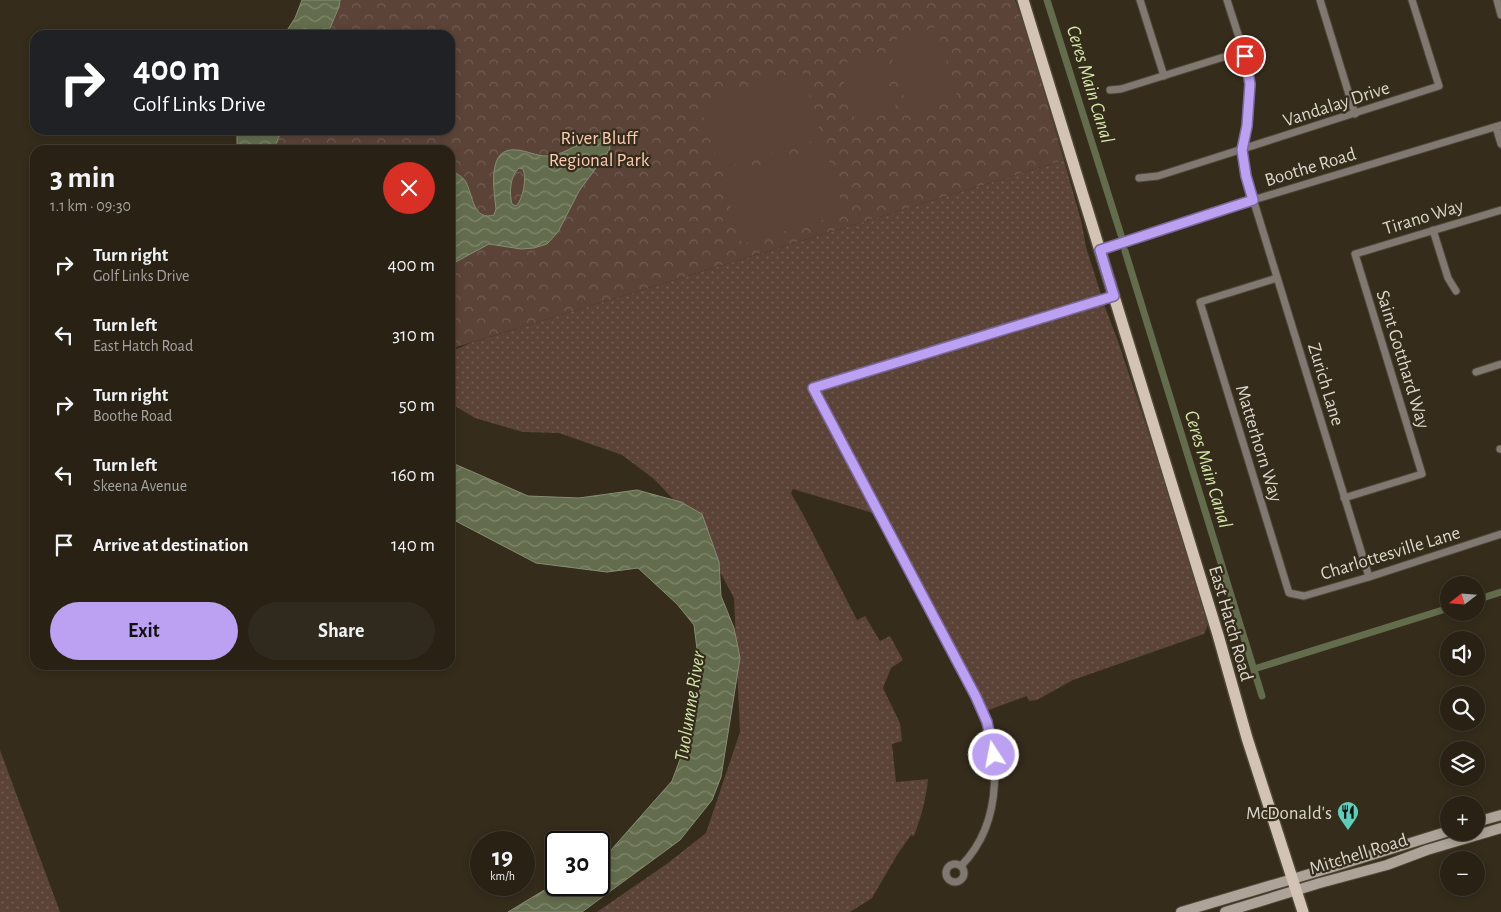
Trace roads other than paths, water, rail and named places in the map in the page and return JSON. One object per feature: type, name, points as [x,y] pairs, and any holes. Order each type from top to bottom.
[{"type":"main road","name":"East Hatch Road","points":[[1023,0],[1218,635],[1247,738],[1303,912]]},
{"type":"main road","points":[[1485,819],[1501,815]]},
{"type":"main road","name":"Mitchell Road","points":[[1225,912],[1387,865],[1427,850],[1501,828]]},
{"type":"main road","name":"Mitchell Road","points":[[1181,912],[1440,834]]},
{"type":"street","points":[[1140,0],[1164,76]]},
{"type":"street","points":[[1227,0],[1243,52],[1250,84],[1247,126],[1242,150]]},
{"type":"street","points":[[1320,0],[1355,114]]},
{"type":"street","name":"Vandalay Drive","points":[[1139,178],[1158,176],[1439,86],[1412,0]]},
{"type":"street","points":[[1496,0],[1501,15]]},
{"type":"street","points":[[1110,90],[1121,89],[1243,52]]},
{"type":"street","name":"Boothe Road","points":[[1100,250],[1253,200],[1498,126]]},
{"type":"street","points":[[1498,126],[1501,144]]},
{"type":"street","name":"Zurich Lane","points":[[1242,150],[1246,176],[1253,200],[1369,577]]},
{"type":"street","name":"Tirano Way","points":[[1355,254],[1501,210]]},
{"type":"street","points":[[1433,230],[1448,278],[1456,291]]},
{"type":"street","name":"Saint Gotthard Way","points":[[1344,498],[1422,474],[1355,254]]},
{"type":"street","name":"Matterhorn Way","points":[[1277,278],[1200,302],[1289,593]]},
{"type":"street","points":[[961,866],[981,839],[989,817],[994,794],[995,761],[987,722],[976,697],[813,388],[1114,296]]},
{"type":"street","points":[[1476,372],[1501,364]]},
{"type":"street","name":"Charlottesville Lane","points":[[1289,593],[1304,596],[1501,534]]},
{"type":"water","points":[[302,0],[340,0],[329,30],[287,30],[295,18]]},
{"type":"water","points":[[600,133],[605,133],[608,136],[610,149],[579,191],[558,232],[547,244],[521,249],[489,244],[455,262],[455,173],[466,182],[478,211],[487,216],[494,215],[496,209],[494,171],[500,155],[507,151],[517,150],[547,156],[568,150]],"holes":[[[519,168],[523,169],[524,189],[521,199],[516,206],[512,204],[511,185],[514,175]]]},
{"type":"water","points":[[237,135],[280,135],[275,145],[237,145]]},
{"type":"water","points":[[455,464],[528,496],[579,498],[637,490],[681,502],[702,514],[719,562],[721,596],[734,628],[740,658],[721,777],[712,800],[680,840],[610,891],[610,851],[672,781],[694,722],[701,681],[694,625],[677,604],[638,568],[607,572],[536,563],[455,521]]},
{"type":"water","points":[[545,890],[545,896],[604,896],[582,912],[508,912]]},
{"type":"waterway","name":"Ceres Main Canal","points":[[1047,0],[1121,235]]},
{"type":"waterway","name":"Ceres Main Canal","points":[[1125,251],[1262,696]]},
{"type":"waterway","points":[[1485,597],[1501,592]]},
{"type":"waterway","points":[[1254,669],[1440,611]]},
{"type":"place","name":"McDonald's","points":[[1348,831]]},
{"type":"park label","name":"River Bluff Regional Park","points":[[599,148]]},
{"type":"water label","name":"Tuolumne River","points":[[689,706]]}]
